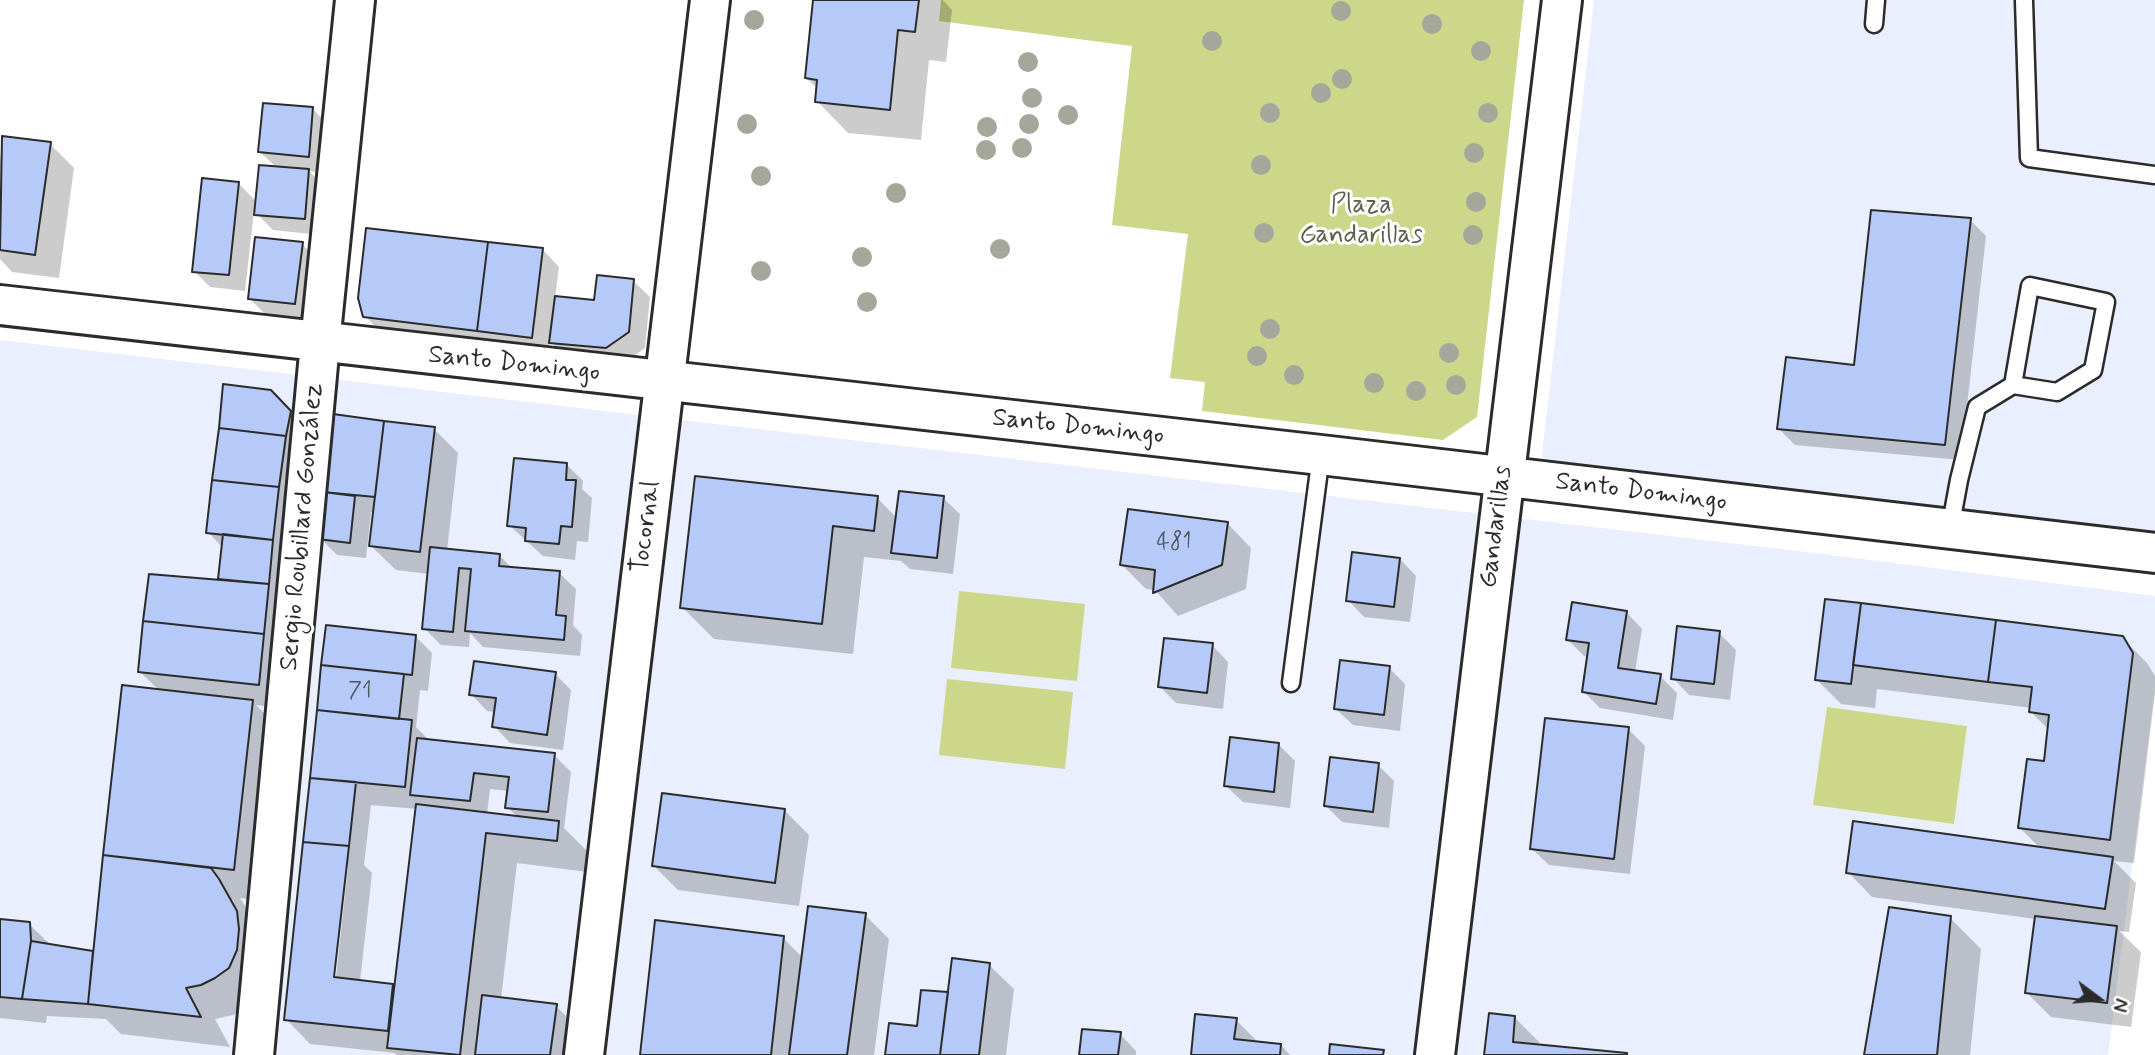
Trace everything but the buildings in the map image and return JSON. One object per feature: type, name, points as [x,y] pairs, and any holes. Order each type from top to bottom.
[{"type":"street","name":"Sergio Roubillard González","points":[[254,1055],[320,343],[355,0]]},
{"type":"street","name":"Tocornal","points":[[584,1055],[710,0]]},
{"type":"street","name":"Gandarillas","points":[[1435,1055],[1562,0]]},
{"type":"street","name":"Santo Domingo","points":[[0,305],[2155,553]]},
{"type":"lane","points":[[1874,24],[1876,0]]},
{"type":"lane","points":[[2024,1],[2029,158],[2155,175]]},
{"type":"lane","points":[[1950,529],[1977,407],[2013,385],[2057,392],[2093,370],[2106,302],[2030,286],[2013,385]]},
{"type":"lane","points":[[1291,683],[1321,455]]},
{"type":"shaded area","points":[[1594,0],[2155,0],[2155,541],[1540,472]]},
{"type":"shaded area","points":[[0,340],[1823,554],[2155,596],[2155,687],[2108,1055],[0,1055]]},
{"type":"green space","name":"Plaza Gandarillas","points":[[941,0],[1524,0],[1477,417],[1443,440],[1202,411],[1205,382],[1170,378],[1188,234],[1112,225],[1132,46],[939,21]]},
{"type":"green space","points":[[959,591],[1085,604],[1077,681],[951,668]]},
{"type":"green space","points":[[947,679],[1073,692],[1065,769],[939,755]]},
{"type":"green space","points":[[1827,707],[1967,726],[1954,824],[1813,805]]}]
